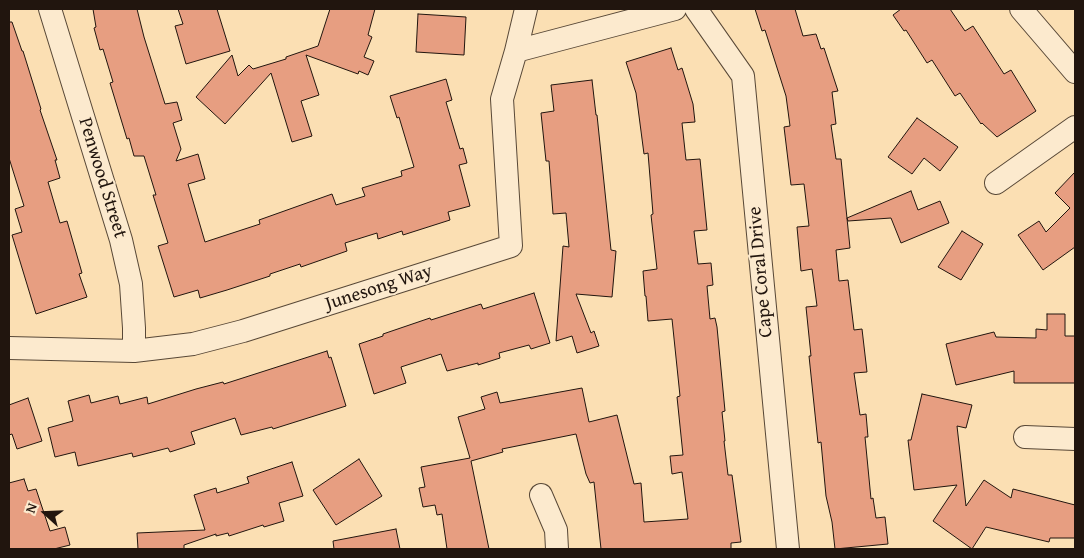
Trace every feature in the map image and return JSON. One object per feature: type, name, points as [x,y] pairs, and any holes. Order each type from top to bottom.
[{"type":"street","name":"Penwood Street","points":[[50,9],[121,240],[131,284],[134,351]]},
{"type":"street","name":"Junesong Way","points":[[9,348],[134,351],[193,344],[243,331],[511,246],[502,99],[526,9]]},
{"type":"street","points":[[516,51],[675,9]]},
{"type":"street","name":"Cape Coral Drive","points":[[696,9],[743,76],[788,549]]},
{"type":"street","points":[[1021,9],[1075,72]]},
{"type":"street","points":[[996,183],[1075,126]]},
{"type":"street","points":[[1026,438],[1075,438]]},
{"type":"street","points":[[541,495],[556,530],[557,549]]},
{"type":"building","points":[[93,9],[137,9],[165,104],[177,102],[182,120],[173,123],[181,149],[176,161],[198,154],[205,179],[188,184],[205,242],[260,224],[259,220],[332,194],[336,205],[365,196],[362,188],[402,176],[401,171],[414,167],[399,117],[397,118],[390,96],[446,79],[452,100],[446,102],[460,149],[463,148],[467,163],[459,165],[470,206],[448,212],[450,220],[403,235],[402,231],[378,239],[377,233],[345,243],[347,251],[301,267],[300,264],[227,290],[200,298],[198,290],[174,297],[158,246],[168,243],[153,195],[156,195],[144,156],[134,156],[129,138],[127,139],[110,83],[113,82],[103,49],[100,50],[94,28],[96,27]]},
{"type":"building","points":[[178,9],[217,9],[230,51],[186,64],[175,26],[183,24]]},
{"type":"building","points":[[330,9],[375,9],[368,35],[372,37],[364,57],[374,61],[368,75],[359,71],[358,74],[306,55],[319,95],[301,101],[312,136],[292,142],[271,73],[225,124],[196,97],[232,55],[238,76],[249,65],[253,69],[286,59],[286,57],[318,46]]},
{"type":"building","points":[[755,9],[795,9],[803,36],[816,34],[821,49],[824,48],[838,91],[832,92],[836,124],[831,125],[836,159],[841,159],[850,248],[836,250],[839,281],[848,280],[854,330],[862,329],[867,372],[854,373],[860,415],[866,414],[868,437],[865,437],[871,499],[873,498],[876,518],[885,517],[888,544],[835,549],[832,522],[826,496],[821,442],[818,443],[809,356],[811,356],[806,307],[817,306],[812,269],[801,271],[797,227],[809,226],[804,184],[791,185],[784,127],[790,126],[786,96],[765,30],[762,31]]},
{"type":"building","points":[[901,9],[950,9],[965,31],[973,26],[1004,74],[1011,70],[1036,111],[997,137],[981,124],[960,93],[955,96],[932,60],[927,63],[906,30],[904,31],[893,15]]},
{"type":"building","points":[[418,14],[466,17],[464,55],[416,52]]},
{"type":"building","points":[[9,22],[12,22],[23,51],[57,160],[55,160],[60,178],[48,182],[60,223],[67,221],[82,273],[79,274],[87,297],[36,314],[12,235],[22,232],[15,209],[24,206],[9,158]]},
{"type":"building","points":[[671,48],[678,70],[682,68],[693,104],[695,122],[682,123],[686,160],[700,159],[707,230],[694,231],[698,264],[711,263],[713,285],[707,286],[710,319],[715,318],[717,327],[725,411],[722,412],[724,441],[728,475],[732,475],[741,542],[731,543],[731,549],[601,549],[594,482],[590,483],[586,474],[576,434],[502,449],[503,452],[471,461],[489,549],[447,549],[442,514],[437,515],[435,505],[423,507],[419,488],[425,487],[421,467],[470,458],[458,417],[485,409],[481,397],[497,392],[500,403],[582,388],[589,422],[617,415],[634,484],[641,483],[644,522],[688,519],[682,472],[672,474],[670,456],[683,455],[677,397],[680,396],[672,319],[648,321],[643,271],[657,269],[651,215],[653,214],[648,153],[644,154],[636,93],[626,62]]},
{"type":"building","points":[[592,80],[611,250],[616,251],[612,297],[576,294],[591,333],[594,331],[599,346],[577,353],[572,336],[556,341],[563,246],[569,247],[566,213],[553,214],[549,161],[546,161],[541,113],[554,111],[551,85]]},
{"type":"building","points":[[917,118],[958,147],[940,171],[924,158],[912,174],[888,157]]},
{"type":"building","points":[[1075,172],[1075,247],[1043,270],[1018,235],[1039,221],[1046,232],[1070,208],[1055,193]]},
{"type":"building","points":[[911,191],[918,210],[940,201],[949,223],[901,243],[891,218],[848,221],[847,218]]},
{"type":"building","points":[[962,231],[983,244],[961,280],[938,267]]},
{"type":"building","points":[[534,293],[550,343],[531,349],[529,345],[499,353],[500,358],[478,365],[478,363],[447,371],[441,354],[401,367],[406,383],[374,394],[359,344],[430,318],[431,320],[481,304],[483,309]]},
{"type":"building","points":[[1047,314],[1065,314],[1065,336],[1075,336],[1075,383],[1014,383],[1014,371],[956,385],[946,344],[994,332],[996,337],[1036,338],[1036,329],[1047,330]]},
{"type":"building","points":[[327,351],[329,358],[331,357],[346,406],[273,429],[272,427],[241,435],[235,418],[191,432],[195,444],[170,452],[168,448],[133,457],[132,453],[78,466],[75,452],[55,457],[48,428],[73,421],[68,401],[89,395],[91,403],[118,396],[120,404],[147,397],[148,404],[196,389],[223,382],[224,384]]},
{"type":"building","points":[[922,394],[972,405],[966,428],[957,426],[966,506],[984,480],[1011,498],[1013,489],[1075,505],[1075,538],[1050,538],[1049,542],[986,527],[972,549],[933,521],[957,485],[914,490],[908,440],[911,440]]},
{"type":"building","points":[[28,398],[42,441],[17,449],[12,434],[9,435],[9,405]]},
{"type":"building","points":[[359,459],[382,496],[336,525],[313,490]]},
{"type":"building","points":[[292,462],[303,496],[279,503],[284,521],[264,527],[263,525],[229,536],[228,533],[216,536],[216,534],[184,545],[184,549],[138,549],[137,533],[205,530],[194,495],[216,488],[217,493],[249,483],[247,477]]},
{"type":"building","points":[[24,479],[28,491],[36,489],[50,531],[65,527],[70,545],[54,549],[9,549],[9,483]]},
{"type":"building","points":[[396,529],[400,549],[334,549],[333,541]]}]
